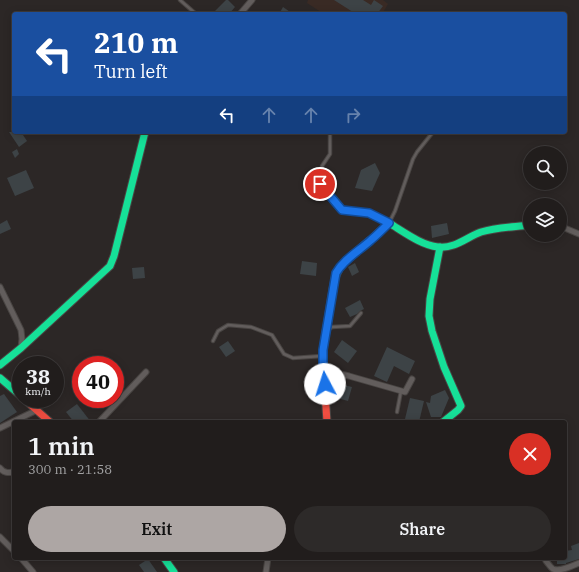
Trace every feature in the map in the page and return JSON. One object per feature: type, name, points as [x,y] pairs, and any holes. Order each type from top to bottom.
[{"type":"street","points":[[242,12],[252,0]]},
{"type":"street","points":[[0,365],[21,348],[110,266],[114,256],[144,134]]},
{"type":"street","points":[[327,420],[323,350],[334,278],[343,263],[389,223],[428,244],[440,248],[448,247],[486,231],[523,226]]},
{"type":"street","points":[[567,229],[579,234]]},
{"type":"street","points":[[440,248],[430,299],[429,316],[432,331],[444,367],[461,406],[446,420]]},
{"type":"street","points":[[0,287],[22,330],[21,348]]},
{"type":"street","points":[[324,370],[405,392],[412,378]]},
{"type":"street","points":[[101,420],[146,372]]},
{"type":"street","points":[[0,378],[12,388]]},
{"type":"street","points":[[35,408],[48,420]]},
{"type":"street","points":[[16,420],[37,410]]},
{"type":"street","points":[[0,428],[12,422]]},
{"type":"street","points":[[0,468],[4,472],[12,472]]},
{"type":"street","points":[[0,537],[12,549]]},
{"type":"street","points":[[23,560],[33,572]]},
{"type":"street","points":[[165,560],[174,572]]},
{"type":"street","points":[[266,572],[268,560]]},
{"type":"street","points":[[546,561],[556,570],[564,569],[579,563]]},
{"type":"lane","points":[[180,0],[194,12]]},
{"type":"lane","points":[[330,134],[330,154],[322,166],[320,184],[342,210],[369,213],[389,223],[395,211],[413,159],[431,134]]},
{"type":"lane","points":[[326,331],[332,327],[350,326],[361,313]]},
{"type":"lane","points":[[213,341],[218,331],[228,325],[251,327],[272,334],[284,354],[294,358],[323,356]]},
{"type":"lane","points":[[397,412],[401,391]]},
{"type":"shaded area","points":[[308,0],[383,0],[388,4],[383,12],[321,12],[307,3]]},
{"type":"building","points":[[226,0],[228,0],[235,7],[231,12],[214,12]]},
{"type":"building","points":[[334,0],[363,0],[371,5],[374,0],[383,6],[378,12],[353,12]]},
{"type":"building","points":[[283,7],[290,12],[280,12]]},
{"type":"building","points":[[9,132],[12,132],[12,134],[22,134],[27,141],[19,147]]},
{"type":"building","points":[[17,149],[19,154],[15,158],[12,152]]},
{"type":"building","points":[[375,163],[380,173],[372,191],[355,188],[361,170]]},
{"type":"building","points":[[26,170],[34,188],[15,196],[7,178]]},
{"type":"building","points":[[7,220],[11,229],[0,234],[0,224]]},
{"type":"building","points":[[447,223],[449,234],[432,238],[431,226]]},
{"type":"building","points":[[302,261],[317,263],[316,276],[300,274]]},
{"type":"building","points":[[355,263],[359,272],[352,276],[348,267]]},
{"type":"building","points":[[144,267],[145,278],[133,279],[132,268]]},
{"type":"building","points":[[360,300],[364,309],[350,317],[345,308]]},
{"type":"building","points":[[342,340],[357,351],[348,363],[334,352]]},
{"type":"building","points":[[228,341],[235,351],[226,357],[219,347]]},
{"type":"building","points":[[387,347],[415,361],[409,374],[394,366],[387,382],[374,376]]},
{"type":"building","points":[[340,384],[352,387],[348,401],[337,398]]},
{"type":"building","points":[[445,390],[449,398],[441,417],[431,417],[426,402],[430,403],[431,396]]},
{"type":"building","points":[[4,394],[12,405],[12,408],[14,408],[17,412],[0,423],[0,396]]},
{"type":"building","points":[[410,398],[424,401],[419,420],[405,419]]},
{"type":"building","points":[[72,408],[80,408],[89,420],[72,420],[66,412]]},
{"type":"building","points":[[579,543],[579,559],[566,564],[557,564],[557,560],[567,560],[567,551],[572,550],[571,546]]},
{"type":"building","points":[[149,560],[157,572],[144,572],[139,565]]},
{"type":"traffic: fast","points":[[0,365],[21,348],[110,266],[114,256],[144,134]]},
{"type":"traffic: fast","points":[[333,289],[335,278],[340,267],[389,223],[425,244],[438,247],[450,246],[487,230],[523,226]]},
{"type":"traffic: fast","points":[[440,247],[430,299],[429,316],[432,331],[444,367],[461,406],[446,420]]},
{"type":"traffic: fast","points":[[0,378],[12,388]]},
{"type":"traffic: fast","points":[[165,560],[174,572]]},
{"type":"traffic: jam","points":[[327,420],[323,350],[333,289]]},
{"type":"traffic: jam","points":[[34,408],[48,420]]},
{"type":"route","points":[[320,184],[342,210],[369,213],[389,223],[343,263],[334,278],[323,350],[325,384]]}]
